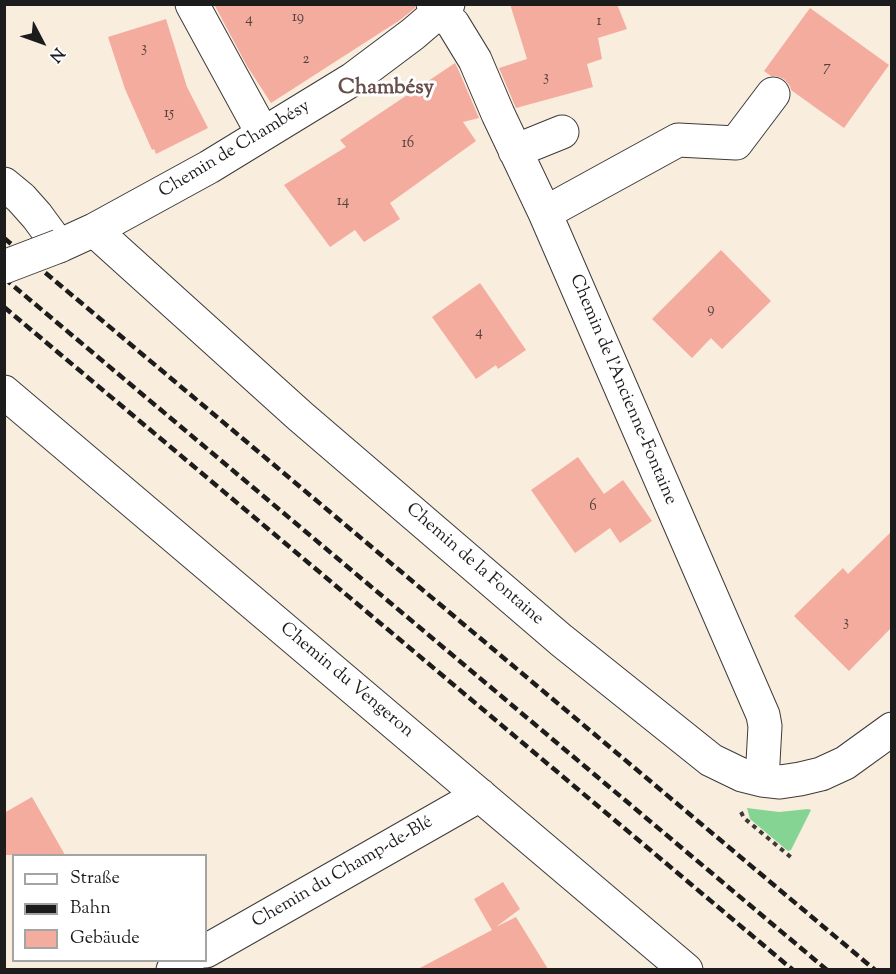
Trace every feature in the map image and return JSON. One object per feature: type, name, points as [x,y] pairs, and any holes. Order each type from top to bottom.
[{"type":"street","points":[[192,4],[262,135]]},
{"type":"street","name":"Chemin de Chambésy","points":[[4,267],[94,230],[188,179],[262,135],[353,79],[413,34],[441,7]]},
{"type":"street","name":"Chemin de l'Ancienne-Fontaine","points":[[441,7],[475,60],[545,213],[763,715],[765,726],[762,780]]},
{"type":"street","points":[[545,213],[678,140],[736,143],[773,94]]},
{"type":"street","points":[[515,151],[561,132]]},
{"type":"street","points":[[4,184],[37,216],[59,246]]},
{"type":"street","name":"Chemin de la Fontaine","points":[[94,230],[300,416],[561,640],[711,760],[742,775],[762,780],[780,782],[800,779],[821,774],[845,763],[891,729]]},
{"type":"street","name":"Chemin du Vengeron","points":[[4,392],[686,969]]},
{"type":"street","name":"Chemin du Champ-de-Blé","points":[[207,950],[480,795]]},
{"type":"path","points":[[741,809],[744,818],[793,859]]},
{"type":"green space","points":[[747,808],[779,812],[811,810],[791,850],[788,851],[750,819]]},
{"type":"building","points":[[214,4],[415,4],[415,8],[271,103],[247,66]]},
{"type":"building","points":[[510,4],[617,4],[627,29],[598,38],[602,59],[587,64],[593,87],[516,108],[499,68],[527,59]]},
{"type":"building","points":[[810,8],[889,65],[844,128],[791,90],[784,79],[771,76],[764,71]]},
{"type":"building","points":[[166,19],[187,87],[208,128],[156,154],[154,149],[152,150],[125,89],[108,37]]},
{"type":"building","points":[[455,63],[479,118],[463,122],[476,141],[390,203],[400,219],[364,242],[355,230],[330,247],[284,185],[346,147],[340,140]]},
{"type":"building","points":[[721,250],[771,301],[722,349],[711,338],[692,358],[652,319]]},
{"type":"building","points":[[480,283],[526,350],[498,369],[496,365],[476,379],[432,317]]},
{"type":"building","points":[[578,457],[604,494],[623,480],[652,521],[620,543],[610,528],[575,553],[531,490]]},
{"type":"building","points":[[891,532],[891,628],[849,671],[794,616],[843,568],[848,574]]},
{"type":"building","points":[[32,797],[64,854],[4,855],[4,813]]},
{"type":"building","points":[[503,882],[520,909],[496,927],[516,917],[548,969],[418,969],[492,930],[474,899]]},
{"type":"railway","points":[[4,238],[875,970]]},
{"type":"railway","points":[[4,278],[827,970]]},
{"type":"railway","points":[[4,307],[793,970]]},
{"type":"district","name":"Chambésy","points":[[386,89]]}]
